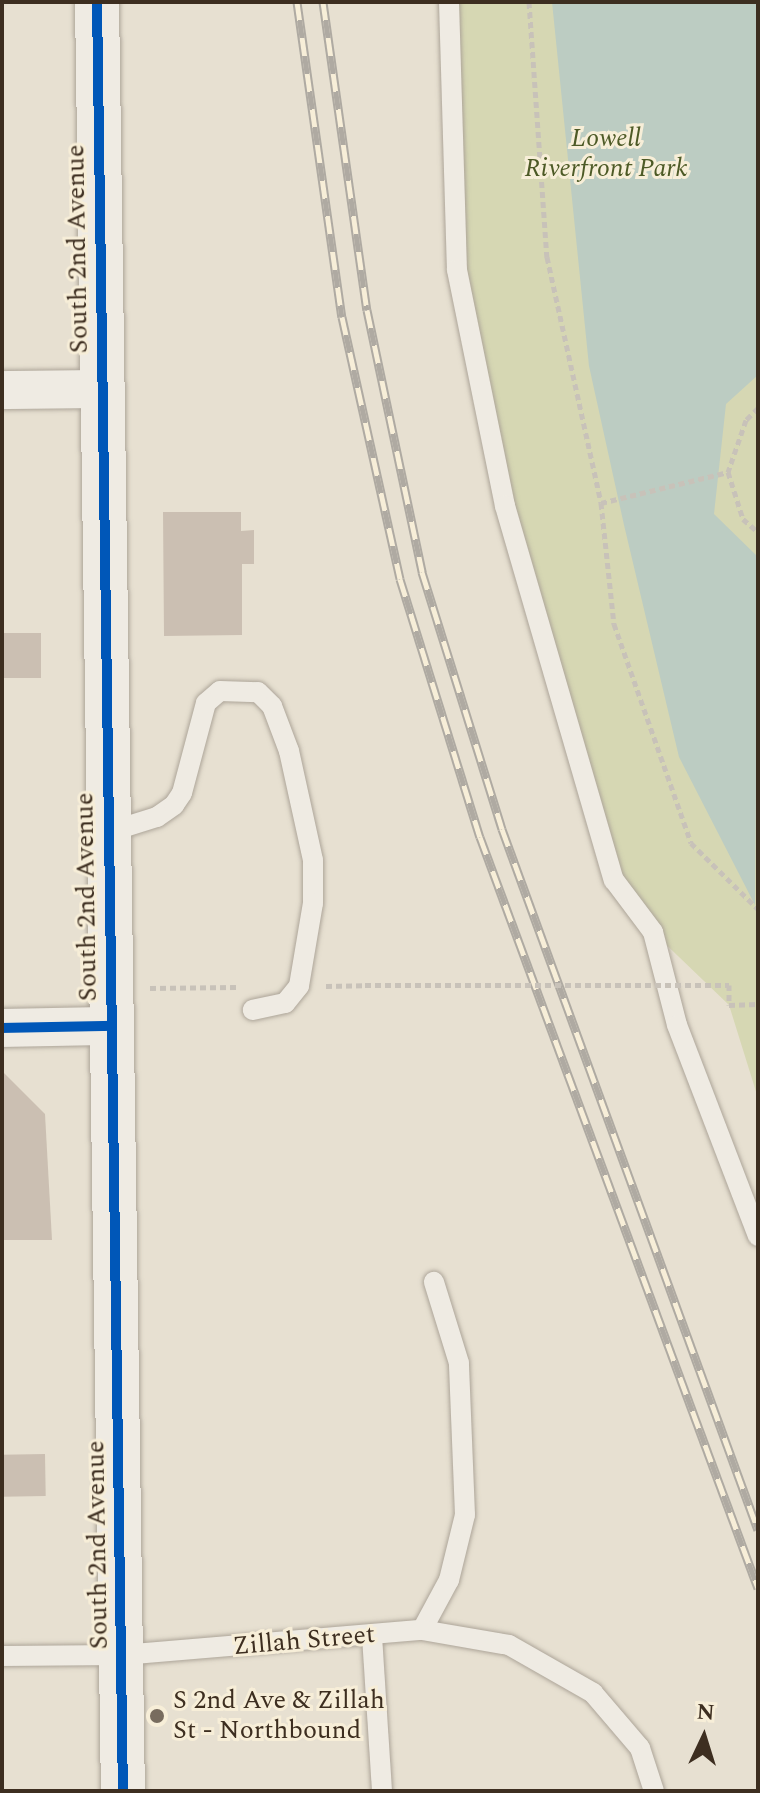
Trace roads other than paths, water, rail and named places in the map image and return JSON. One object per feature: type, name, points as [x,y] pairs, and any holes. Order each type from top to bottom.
[{"type":"street","name":"South 2nd Avenue","points":[[97,2],[123,1791]]},
{"type":"street","points":[[2,390],[102,389]]},
{"type":"street","points":[[2,1028],[111,1026]]},
{"type":"lane","points":[[449,2],[457,270],[505,506],[614,880],[653,932],[677,1025],[758,1236]]},
{"type":"lane","points":[[109,832],[157,817],[174,805],[182,793],[206,703],[220,691],[258,692],[272,706],[289,751],[313,860],[313,903],[299,986],[285,1003],[253,1010]]},
{"type":"lane","points":[[422,1630],[449,1580],[465,1515],[459,1363],[434,1282]]},
{"type":"lane","name":"Zillah Street","points":[[2,1656],[122,1655],[422,1630],[509,1645],[593,1693],[640,1748],[654,1791]]},
{"type":"lane","points":[[372,1636],[382,1791]]},
{"type":"railway","points":[[297,2],[342,317],[400,579],[480,837],[758,1588]]},
{"type":"railway","points":[[323,2],[367,310],[422,572],[502,829],[758,1530]]},
{"type":"place","name":"S 2nd Ave & Zillah St - Northbound","points":[[157,1716]]},
{"type":"park label","name":"Lowell Riverfront Park","points":[[606,154]]}]
